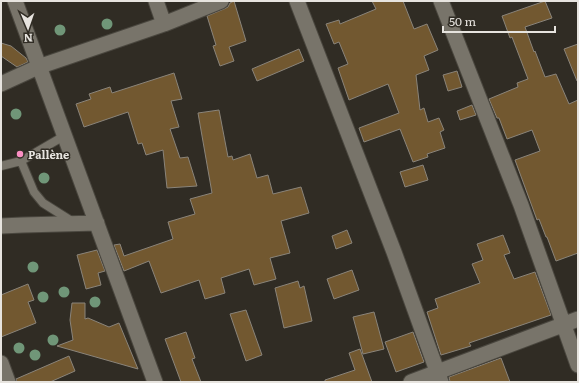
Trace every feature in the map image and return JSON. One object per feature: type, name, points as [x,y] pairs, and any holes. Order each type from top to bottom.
[{"type":"street","points":[[15,1],[155,382]]},
{"type":"street","points":[[156,1],[164,24]]},
{"type":"street","points":[[1,84],[38,67],[164,24],[221,1]]},
{"type":"street","points":[[297,1],[392,245],[440,377]]},
{"type":"street","points":[[441,1],[522,205],[571,322],[578,365]]},
{"type":"street","points":[[1,226],[97,223]]},
{"type":"street","points":[[411,382],[440,377],[571,322]]},
{"type":"street","points":[[1,363],[8,382]]},
{"type":"lane","points":[[1,166],[21,161],[64,136]]},
{"type":"lane","points":[[21,161],[34,192],[43,203],[75,223]]},
{"type":"building","points":[[234,1],[246,41],[229,47],[234,61],[220,66],[213,46],[216,45],[207,16],[228,7],[230,3]]},
{"type":"building","points":[[372,1],[403,1],[414,29],[427,24],[438,50],[424,56],[429,70],[416,75],[420,110],[424,108],[428,122],[439,118],[444,130],[440,132],[445,148],[427,154],[428,157],[413,162],[400,129],[364,142],[359,128],[399,113],[388,84],[349,100],[338,68],[348,64],[339,42],[334,44],[326,24],[339,20],[340,24],[376,9]]},
{"type":"building","points":[[545,1],[552,18],[525,27],[545,77],[556,74],[569,104],[578,100],[578,253],[556,261],[539,219],[537,220],[515,160],[540,151],[532,130],[507,139],[499,118],[497,118],[489,99],[518,87],[517,83],[528,79],[512,37],[510,38],[502,16]]},
{"type":"building","points":[[1,43],[11,46],[26,58],[28,62],[17,67],[1,56]]},
{"type":"building","points":[[578,44],[578,81],[577,81],[564,49]]},
{"type":"building","points":[[299,49],[304,61],[257,81],[252,69]]},
{"type":"building","points":[[457,71],[462,87],[448,91],[443,75]]},
{"type":"building","points":[[174,73],[182,99],[171,101],[179,127],[170,129],[180,158],[188,157],[197,186],[167,188],[163,150],[146,155],[142,143],[138,144],[128,112],[84,127],[76,104],[91,99],[89,94],[110,87],[112,93]]},
{"type":"building","points":[[472,105],[476,115],[460,120],[457,111]]},
{"type":"building","points":[[219,110],[228,157],[232,156],[233,160],[250,154],[257,178],[268,175],[273,194],[301,187],[309,213],[281,221],[290,253],[270,258],[276,279],[254,285],[249,269],[221,278],[225,293],[205,299],[199,280],[161,293],[149,261],[124,271],[114,245],[120,244],[124,256],[173,239],[168,222],[195,214],[190,199],[212,193],[198,113]]},
{"type":"building","points":[[423,165],[428,180],[405,187],[400,172]]},
{"type":"building","points":[[347,230],[352,243],[336,249],[332,236]]},
{"type":"building","points":[[503,235],[510,253],[504,255],[514,279],[535,272],[551,315],[469,343],[471,346],[441,355],[427,312],[438,308],[435,299],[480,283],[472,264],[483,260],[477,244]]},
{"type":"building","points":[[97,250],[105,271],[98,273],[101,285],[86,289],[77,255]]},
{"type":"building","points":[[352,270],[359,290],[334,299],[327,279]]},
{"type":"building","points":[[298,281],[300,288],[304,286],[312,321],[284,328],[275,288]]},
{"type":"building","points":[[28,284],[34,300],[28,302],[36,323],[1,337],[1,295]]},
{"type":"building","points":[[72,303],[85,303],[85,319],[88,318],[109,327],[119,323],[138,369],[57,346],[73,340],[70,320]]},
{"type":"building","points":[[246,310],[262,355],[246,361],[230,314]]},
{"type":"building","points":[[374,312],[384,349],[363,354],[353,317]]},
{"type":"building","points":[[186,332],[195,358],[192,359],[201,382],[181,382],[165,339]]},
{"type":"building","points":[[413,332],[424,362],[396,372],[385,342]]},
{"type":"building","points":[[360,349],[372,382],[325,382],[325,380],[355,370],[349,353]]},
{"type":"building","points":[[69,356],[75,371],[50,382],[17,382],[16,379]]},
{"type":"building","points":[[501,358],[510,382],[450,382],[449,377]]},
{"type":"place","name":"Pallène","points":[[20,154]]}]
